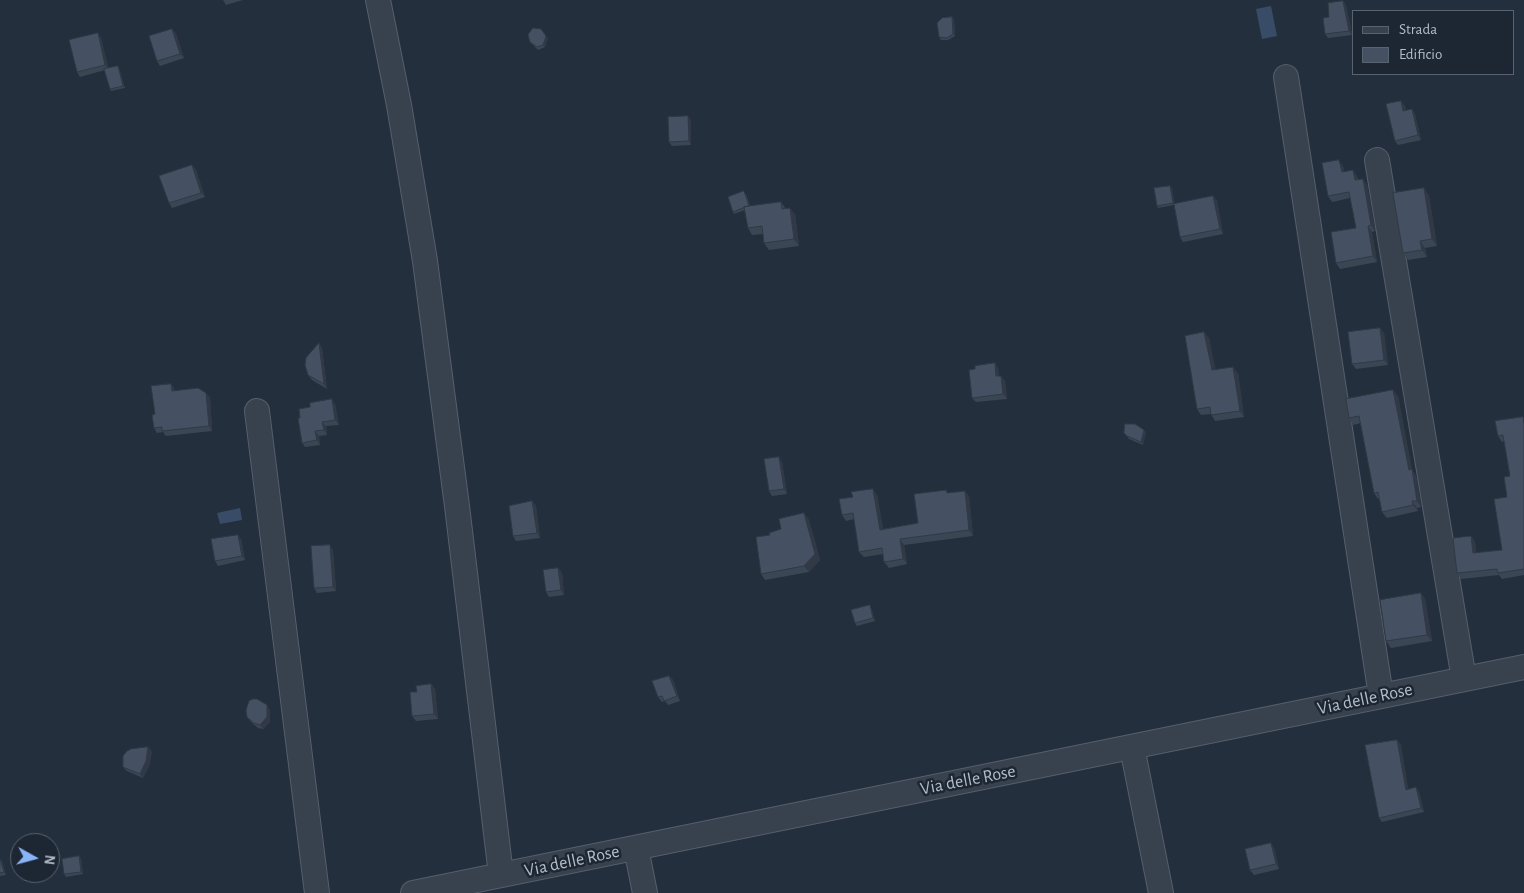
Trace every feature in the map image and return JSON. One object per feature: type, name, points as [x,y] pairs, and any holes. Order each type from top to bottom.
[{"type":"street","points":[[378,0],[399,105],[425,260],[457,506],[501,875]]},
{"type":"street","points":[[1286,77],[1381,696]]},
{"type":"street","points":[[1377,160],[1464,679]]},
{"type":"street","points":[[257,411],[317,893]]},
{"type":"street","name":"Via delle Rose","points":[[413,893],[1524,667]]},
{"type":"street","points":[[1132,747],[1161,893]]},
{"type":"street","points":[[636,848],[645,893]]},
{"type":"water","points":[[1271,6],[1277,36],[1262,39],[1256,9]]},
{"type":"water","points":[[240,508],[242,520],[220,524],[217,513]]},
{"type":"building","points":[[1343,1],[1349,31],[1325,34],[1323,18],[1329,17],[1328,3]]},
{"type":"building","points":[[952,17],[953,34],[947,38],[939,37],[937,23],[942,18]]},
{"type":"building","points":[[533,28],[541,29],[546,36],[543,45],[537,47],[530,42],[528,35]]},
{"type":"building","points":[[172,29],[180,54],[157,61],[149,36]]},
{"type":"building","points":[[98,33],[105,65],[77,72],[69,40]]},
{"type":"building","points":[[118,66],[123,86],[110,89],[104,69]]},
{"type":"building","points":[[1401,101],[1403,111],[1412,109],[1418,135],[1395,141],[1386,104]]},
{"type":"building","points":[[688,116],[689,141],[669,142],[668,117]]},
{"type":"building","points":[[1339,160],[1342,172],[1353,170],[1355,180],[1363,179],[1371,225],[1368,226],[1373,256],[1336,263],[1331,232],[1356,228],[1349,192],[1328,196],[1322,163]]},
{"type":"building","points":[[192,165],[201,193],[169,203],[159,176]]},
{"type":"building","points":[[1170,186],[1173,203],[1157,206],[1154,188]]},
{"type":"building","points":[[1424,188],[1432,239],[1420,241],[1422,250],[1403,253],[1393,193]]},
{"type":"building","points":[[744,191],[749,206],[733,212],[728,197]]},
{"type":"building","points":[[1213,196],[1220,229],[1180,237],[1174,204]]},
{"type":"building","points":[[781,202],[782,209],[790,208],[794,239],[764,243],[762,226],[748,228],[744,207]]},
{"type":"building","points":[[1380,328],[1384,360],[1352,364],[1348,332]]},
{"type":"building","points":[[1204,332],[1212,370],[1233,367],[1240,411],[1211,415],[1210,407],[1197,409],[1185,336]]},
{"type":"building","points":[[319,343],[324,384],[308,375],[305,365],[306,358]]},
{"type":"building","points":[[995,363],[996,376],[1001,376],[1003,394],[972,398],[969,370],[975,369],[975,366]]},
{"type":"building","points":[[171,384],[172,391],[198,388],[206,393],[209,426],[162,431],[162,427],[154,428],[152,415],[155,414],[151,386]]},
{"type":"building","points":[[1393,390],[1409,470],[1412,469],[1417,501],[1412,501],[1413,505],[1382,512],[1378,492],[1374,493],[1359,416],[1349,418],[1346,399]]},
{"type":"building","points":[[332,399],[335,420],[322,422],[324,430],[315,431],[317,440],[302,443],[298,418],[300,418],[299,409],[310,407],[310,403]]},
{"type":"building","points":[[1523,417],[1524,569],[1498,573],[1497,569],[1457,573],[1453,538],[1471,536],[1473,553],[1502,550],[1494,499],[1507,497],[1504,477],[1510,476],[1503,435],[1498,436],[1495,421]]},
{"type":"building","points":[[1125,424],[1135,424],[1144,430],[1141,442],[1124,433]]},
{"type":"building","points":[[779,457],[784,489],[769,491],[764,459]]},
{"type":"building","points":[[873,489],[880,530],[918,523],[914,494],[946,490],[947,493],[965,491],[969,530],[900,539],[903,559],[884,562],[882,548],[859,552],[853,513],[842,515],[839,499],[853,497],[851,492]]},
{"type":"building","points":[[532,501],[537,533],[513,536],[509,506]]},
{"type":"building","points":[[804,513],[815,554],[804,566],[761,574],[756,537],[770,535],[769,533],[781,529],[779,519]]},
{"type":"building","points":[[238,535],[242,556],[215,561],[211,539]]},
{"type":"building","points":[[330,545],[333,587],[314,588],[311,546]]},
{"type":"building","points":[[558,568],[561,590],[546,592],[543,570]]},
{"type":"building","points":[[1421,593],[1427,635],[1386,641],[1380,600]]},
{"type":"building","points":[[870,605],[873,618],[855,623],[851,610]]},
{"type":"building","points":[[669,676],[677,696],[664,701],[662,696],[658,697],[652,681]]},
{"type":"building","points":[[431,684],[434,714],[412,716],[410,692],[417,692],[416,686]]},
{"type":"building","points":[[257,699],[267,705],[267,717],[260,725],[247,717],[246,710],[249,701]]},
{"type":"building","points":[[1397,740],[1406,790],[1416,787],[1421,808],[1379,818],[1365,745]]},
{"type":"building","points":[[148,747],[146,761],[140,774],[123,767],[123,756],[127,751]]},
{"type":"building","points":[[1271,843],[1276,864],[1250,870],[1245,849]]},
{"type":"building","points":[[79,856],[81,872],[64,874],[62,859]]},
{"type":"building","points":[[0,859],[4,872],[0,873]]}]
